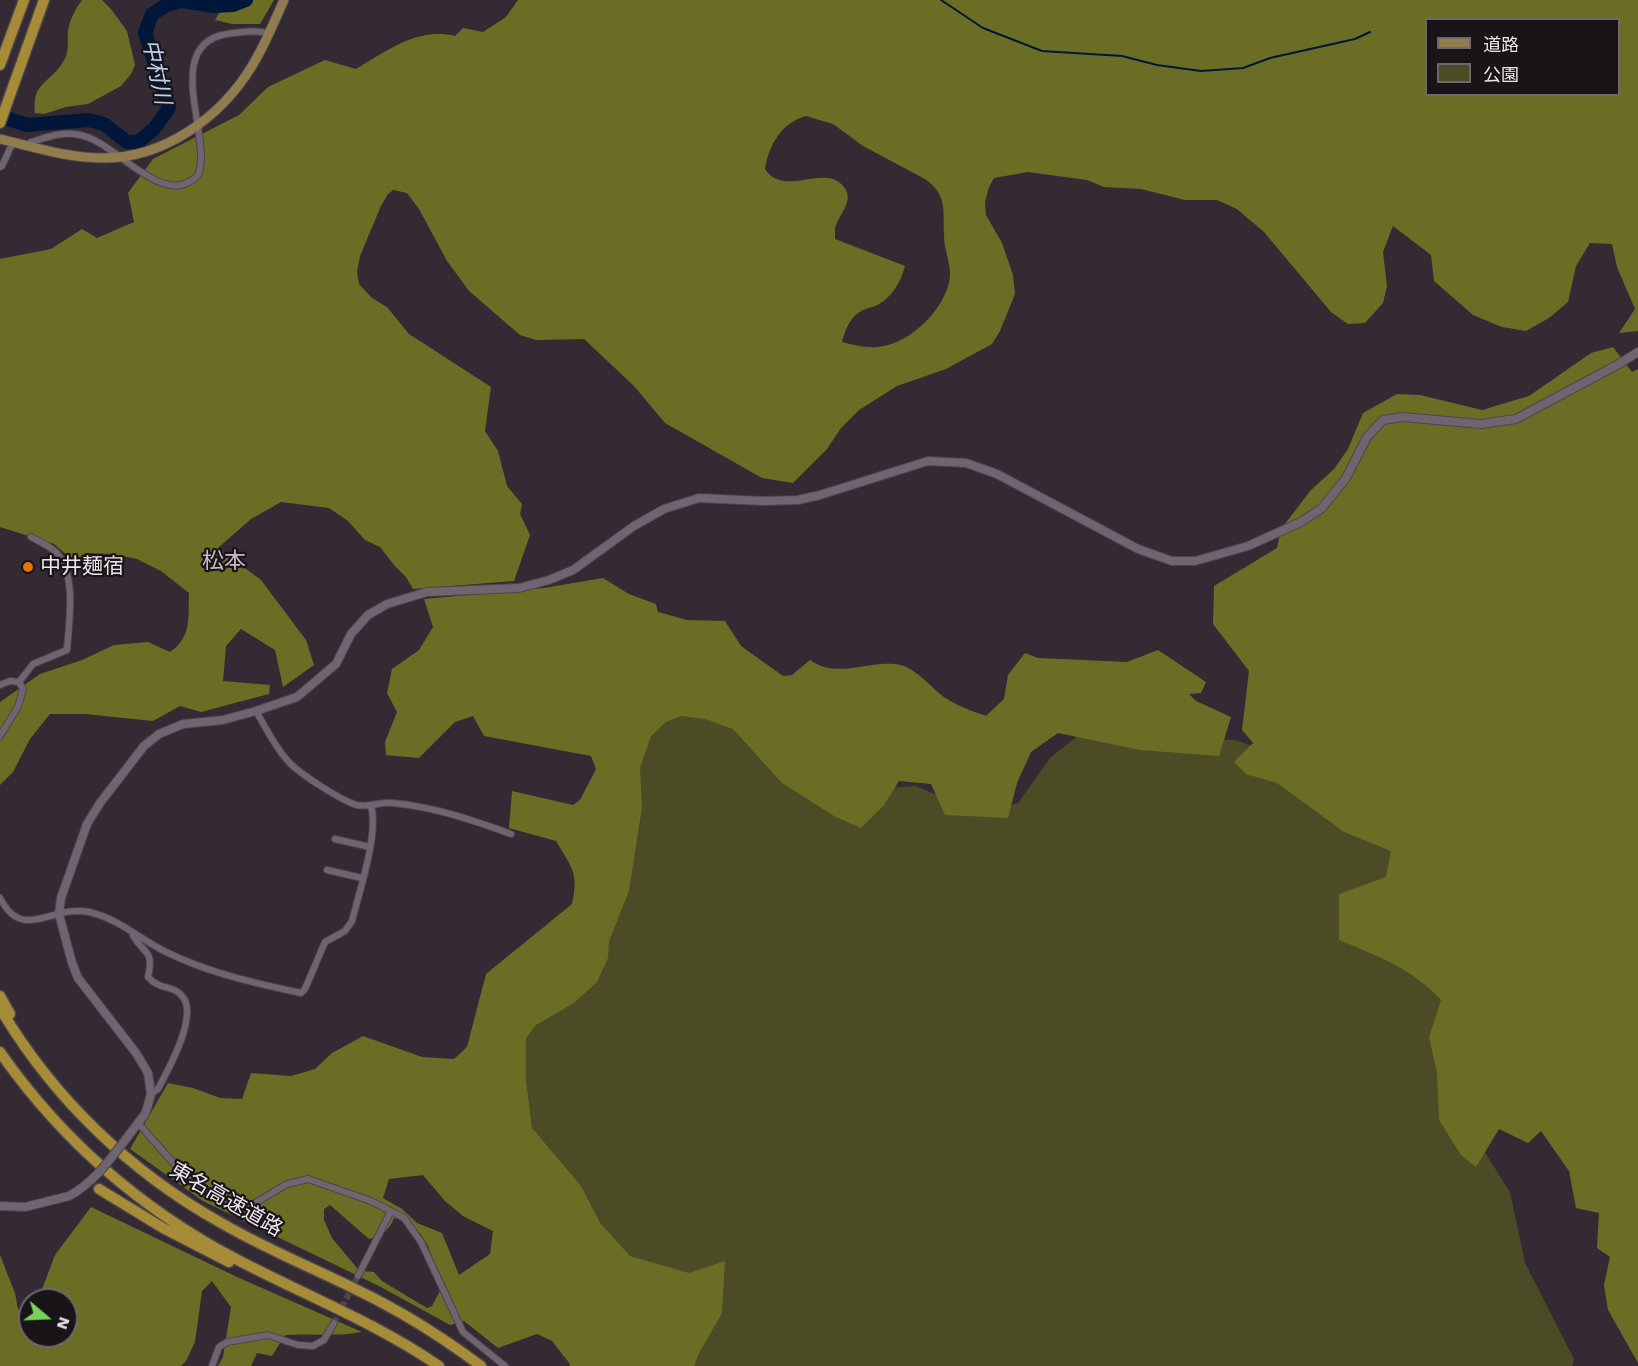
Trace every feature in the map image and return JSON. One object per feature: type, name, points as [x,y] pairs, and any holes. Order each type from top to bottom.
[{"type":"highway","points":[[0,65],[24,0]]},
{"type":"highway","points":[[0,123],[44,0]]},
{"type":"highway","points":[[0,996],[45,1074]]},
{"type":"highway","name":"東名高速道路","points":[[0,1008],[45,1074],[84,1119],[153,1179],[187,1203],[265,1247],[358,1290],[405,1316],[481,1366]]},
{"type":"highway","name":"東名高速道路","points":[[0,1052],[60,1128],[114,1178],[174,1222],[275,1279],[380,1330],[439,1366]]},
{"type":"highway","points":[[99,1189],[205,1252],[275,1279]]},
{"type":"main road","points":[[0,139],[84,157],[121,156],[147,151],[170,142],[198,126],[232,95],[253,65],[284,0]]},
{"type":"street","points":[[30,146],[31,142],[62,133],[81,135],[100,141],[151,179],[167,185],[184,185],[198,176],[200,169],[201,152],[192,74],[196,53],[205,42],[216,36],[255,30],[268,33]]},
{"type":"street","points":[[0,167],[13,142]]},
{"type":"street","points":[[0,1206],[24,1207],[69,1196],[83,1188],[139,1124],[145,1114],[151,1094],[148,1073],[143,1064],[78,978],[59,914],[64,888],[87,824],[100,803],[144,746],[159,734],[183,724],[223,720],[297,697],[336,664],[351,634],[368,615],[387,604],[427,592],[519,588],[549,580],[573,570],[634,526],[664,509],[699,498],[798,500],[928,461],[966,463],[997,474],[1138,549],[1172,561],[1195,561],[1248,546],[1301,522],[1322,508],[1346,478],[1367,437],[1383,420],[1402,417],[1481,424],[1516,419],[1638,352]]},
{"type":"street","points":[[19,682],[33,664],[67,650],[70,596],[64,564],[55,552],[31,537]]},
{"type":"street","points":[[0,685],[10,681],[19,682]]},
{"type":"street","points":[[0,736],[12,719],[22,696],[23,689],[19,682]]},
{"type":"street","points":[[256,711],[287,761],[348,802],[371,806],[376,803],[390,802],[427,808],[470,819],[512,834]]},
{"type":"street","points":[[0,898],[11,916],[18,919],[33,920],[70,911],[87,912],[115,922],[133,934],[206,970],[301,993],[305,989],[325,942],[345,931],[352,921],[370,848],[373,813],[371,806]]},
{"type":"street","points":[[335,839],[370,848]]},
{"type":"street","points":[[327,870],[362,878]]},
{"type":"street","points":[[133,934],[149,954],[151,962],[148,977],[155,986],[172,988],[184,998],[187,1009],[184,1036],[158,1089],[151,1094]]},
{"type":"street","points":[[139,1124],[175,1165],[208,1191],[236,1206],[250,1206],[287,1184],[308,1179],[371,1201],[404,1218],[421,1242],[463,1332],[505,1366]]},
{"type":"street","points":[[358,1276],[391,1211]]},
{"type":"street","points":[[212,1366],[219,1347],[226,1342],[268,1335],[295,1348],[319,1344],[334,1323]]},
{"type":"green space","points":[[687,693],[864,790],[916,786],[980,814],[1018,803],[1050,758],[1085,730],[1146,738],[1235,740],[1279,755],[1383,826],[1448,986],[1467,1124],[1510,1192],[1525,1263],[1574,1359],[1572,1366],[683,1366],[638,1272],[550,1183],[508,1080],[519,1036],[552,979],[636,732]]},
{"type":"shaded area","points":[[82,0],[102,0],[127,31],[135,65],[131,74],[121,86],[88,104],[66,107],[44,114],[35,113],[36,95],[39,89],[65,58],[69,26]]},
{"type":"shaded area","points":[[227,0],[274,0],[260,24],[232,24],[215,20]]},
{"type":"shaded area","points":[[518,0],[1638,0],[1638,331],[1619,333],[1635,309],[1617,267],[1612,244],[1590,243],[1576,266],[1568,302],[1549,318],[1526,331],[1502,327],[1473,315],[1434,281],[1431,255],[1393,226],[1383,252],[1387,286],[1383,303],[1365,323],[1348,324],[1331,312],[1264,232],[1237,209],[1217,200],[1185,200],[1141,189],[1104,187],[1087,180],[1028,172],[994,178],[985,202],[986,215],[1002,243],[1013,275],[1015,294],[1000,331],[992,344],[946,369],[897,386],[859,410],[841,428],[827,449],[793,483],[762,478],[665,423],[634,386],[584,339],[536,340],[520,335],[469,291],[447,261],[419,209],[407,193],[393,190],[381,206],[360,256],[357,272],[359,284],[372,298],[387,307],[409,334],[491,387],[485,431],[498,451],[507,486],[522,504],[520,514],[530,535],[514,581],[413,589],[406,577],[380,547],[365,540],[348,521],[329,508],[281,502],[251,519],[218,548],[261,580],[306,640],[314,665],[283,687],[275,650],[241,629],[226,646],[223,681],[270,685],[269,694],[201,712],[180,706],[153,721],[85,714],[50,714],[30,739],[13,772],[0,785],[0,702],[40,674],[82,660],[114,645],[148,642],[170,652],[182,640],[185,633],[189,593],[161,571],[137,559],[112,554],[86,553],[74,561],[54,544],[0,527],[0,259],[51,249],[82,229],[97,238],[134,222],[128,193],[153,159],[239,115],[268,87],[325,60],[356,69],[391,48],[415,38],[441,34],[455,36],[463,28],[483,32],[506,17]],"holes":[[[806,116],[833,124],[863,146],[925,179],[938,191],[943,204],[944,241],[950,277],[942,301],[914,332],[902,339],[878,347],[842,342],[847,327],[856,314],[884,301],[899,283],[905,266],[835,239],[836,224],[848,200],[846,190],[838,181],[829,178],[784,181],[773,178],[765,169],[778,136],[797,119]]]},
{"type":"shaded area","points":[[1613,347],[1632,372],[1638,369],[1638,1363],[1608,1310],[1604,1285],[1610,1257],[1597,1248],[1599,1213],[1576,1208],[1569,1171],[1541,1131],[1528,1143],[1499,1129],[1476,1167],[1461,1155],[1439,1120],[1437,1073],[1429,1037],[1441,1000],[1406,971],[1339,940],[1339,894],[1386,877],[1391,851],[1344,832],[1277,783],[1246,774],[1234,762],[1253,743],[1242,730],[1249,671],[1213,624],[1214,586],[1277,548],[1281,529],[1311,490],[1334,469],[1348,449],[1363,413],[1397,394],[1420,395],[1482,410],[1529,396],[1591,353]]},
{"type":"shaded area","points":[[603,578],[629,594],[656,604],[658,612],[687,620],[725,621],[741,646],[783,676],[792,675],[810,660],[820,666],[841,669],[895,664],[915,672],[949,700],[986,716],[1004,699],[1008,675],[1025,653],[1038,658],[1127,662],[1158,650],[1206,682],[1201,693],[1189,694],[1196,701],[1231,717],[1219,756],[1140,750],[1058,733],[1031,752],[1017,783],[1008,818],[945,815],[931,784],[899,781],[884,805],[861,828],[834,816],[782,783],[733,729],[705,719],[681,716],[666,722],[651,736],[640,768],[642,807],[629,891],[609,941],[608,958],[597,982],[574,1003],[536,1025],[526,1038],[526,1081],[532,1128],[581,1186],[600,1223],[630,1256],[689,1273],[725,1261],[722,1313],[694,1366],[569,1366],[570,1364],[552,1341],[537,1334],[498,1348],[464,1321],[450,1325],[379,1286],[203,1201],[130,1149],[168,1083],[193,1088],[220,1098],[242,1099],[251,1073],[291,1076],[315,1069],[332,1053],[363,1036],[422,1057],[454,1059],[467,1047],[486,974],[572,904],[574,894],[573,871],[556,841],[509,828],[512,791],[573,805],[580,800],[596,769],[591,756],[484,736],[473,716],[455,722],[419,758],[386,755],[385,742],[397,712],[387,693],[392,669],[419,650],[433,627],[424,599],[544,588]],"holes":[[[423,1175],[445,1201],[463,1216],[493,1231],[490,1254],[459,1275],[442,1233],[417,1223],[402,1209],[383,1198],[389,1179]],[[330,1205],[369,1239],[384,1232],[394,1218],[401,1219],[415,1235],[420,1233],[428,1246],[442,1287],[432,1306],[427,1308],[382,1281],[374,1272],[357,1268],[332,1238],[324,1220],[324,1209]]]},
{"type":"shaded area","points":[[91,1207],[237,1277],[362,1332],[285,1335],[272,1356],[257,1353],[251,1366],[218,1366],[223,1357],[231,1307],[212,1281],[202,1291],[195,1342],[181,1366],[0,1366],[0,1255],[15,1293],[18,1309],[18,1348],[78,1348],[78,1288],[43,1288],[55,1255]]},
{"type":"waterway","name":"中村川","points":[[0,116],[27,125],[89,120],[104,124],[127,142],[138,142],[154,129],[169,108],[145,33],[152,14],[167,5],[181,1],[215,6],[233,5],[246,0]]},
{"type":"waterway","points":[[941,0],[983,28],[1042,51],[1122,56],[1157,65],[1201,71],[1243,68],[1270,58],[1355,39],[1370,32]]},
{"type":"tunnel","points":[[334,1323],[358,1276]]},
{"type":"place","name":"中井麺宿","points":[[28,567]]},
{"type":"district","name":"松本","points":[[224,562]]}]
